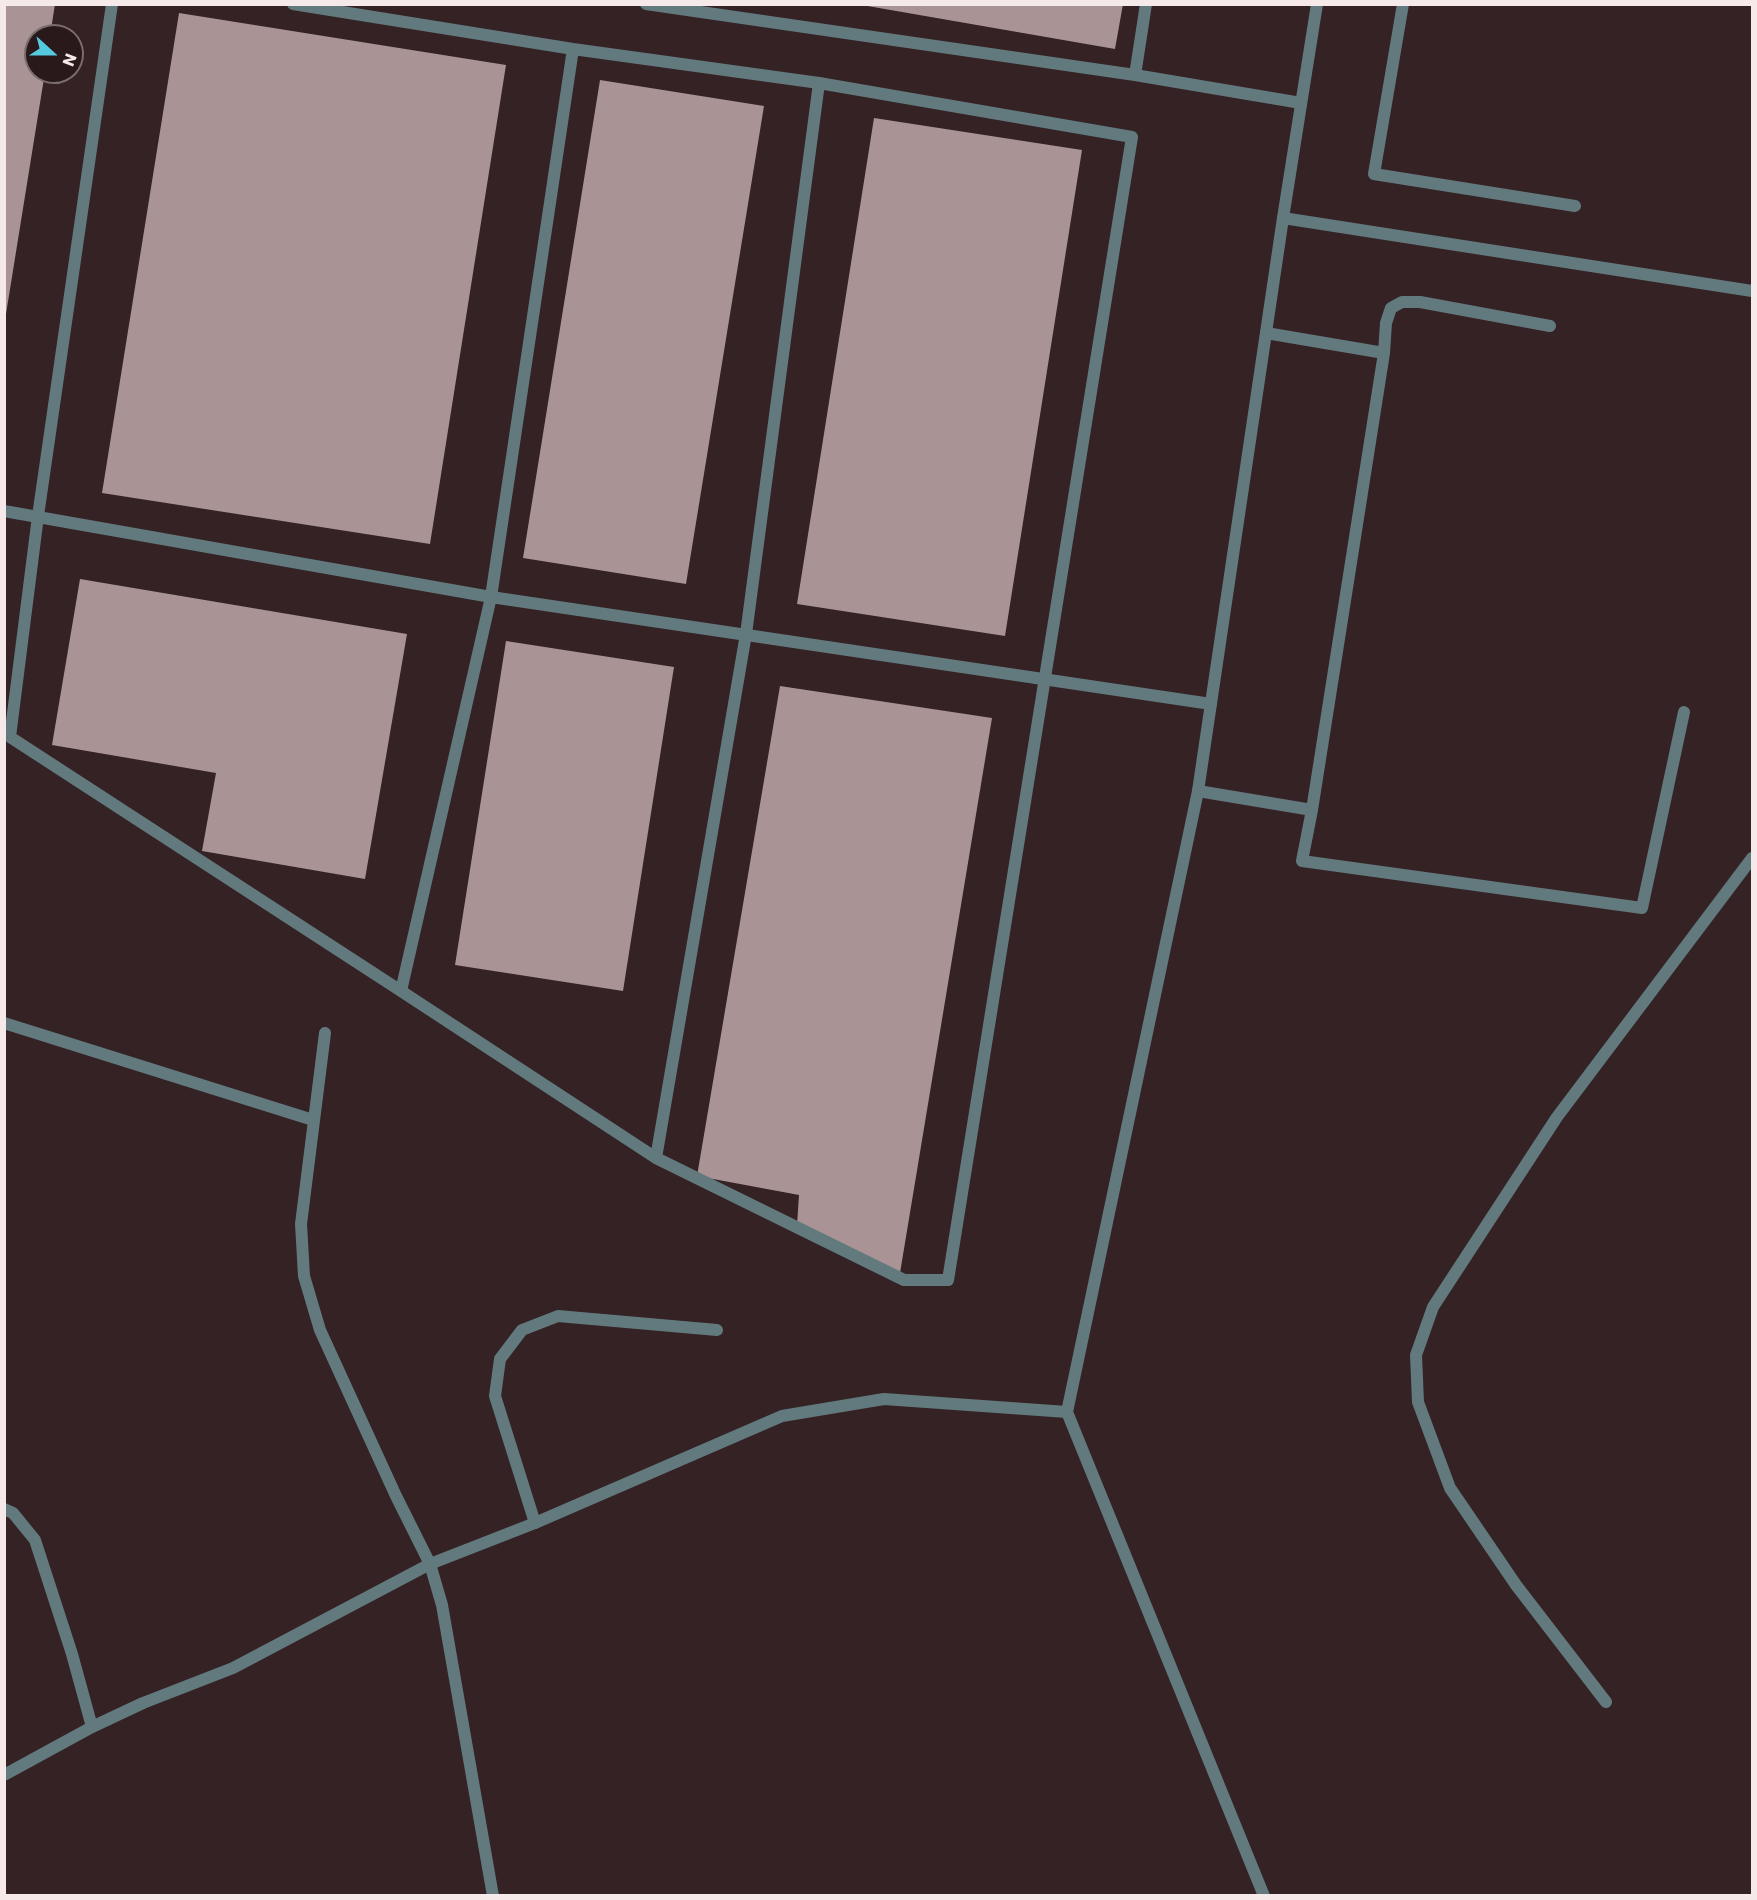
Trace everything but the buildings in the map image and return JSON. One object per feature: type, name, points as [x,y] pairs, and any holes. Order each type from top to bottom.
[{"type":"street","points":[[112,4],[38,516],[10,737],[656,1158],[904,1280],[948,1280],[1132,137],[819,84],[573,49],[293,4]]},
{"type":"street","points":[[646,4],[1135,75],[1301,103]]},
{"type":"street","points":[[1135,75],[1146,4]]},
{"type":"street","points":[[1264,1896],[1067,1412],[1198,791],[1317,4]]},
{"type":"street","points":[[1403,4],[1374,174],[1575,206]]},
{"type":"street","points":[[401,991],[491,597],[573,49]]},
{"type":"street","points":[[656,1158],[746,634],[819,84]]},
{"type":"street","points":[[1283,218],[1752,291]]},
{"type":"street","points":[[1550,326],[1420,302],[1402,302],[1391,308],[1386,323],[1384,353],[1302,861],[1642,908],[1684,712]]},
{"type":"street","points":[[1266,333],[1384,353]]},
{"type":"street","points":[[4,512],[38,516],[491,597],[1210,704]]},
{"type":"street","points":[[1198,791],[1312,810]]},
{"type":"street","points":[[1606,1702],[1516,1585],[1450,1488],[1418,1402],[1416,1355],[1433,1307],[1557,1117],[1752,858]]},
{"type":"street","points":[[4,1023],[313,1120]]},
{"type":"street","points":[[325,1033],[301,1224],[304,1276],[320,1330],[396,1496],[430,1564],[442,1605],[493,1896]]},
{"type":"street","points":[[535,1523],[495,1396],[500,1359],[522,1330],[558,1316],[717,1330]]},
{"type":"street","points":[[4,1775],[92,1727],[143,1703],[233,1668],[430,1564],[535,1523],[782,1416],[884,1399],[1067,1412]]},
{"type":"street","points":[[4,1509],[13,1513],[35,1540],[72,1654],[92,1727]]}]
